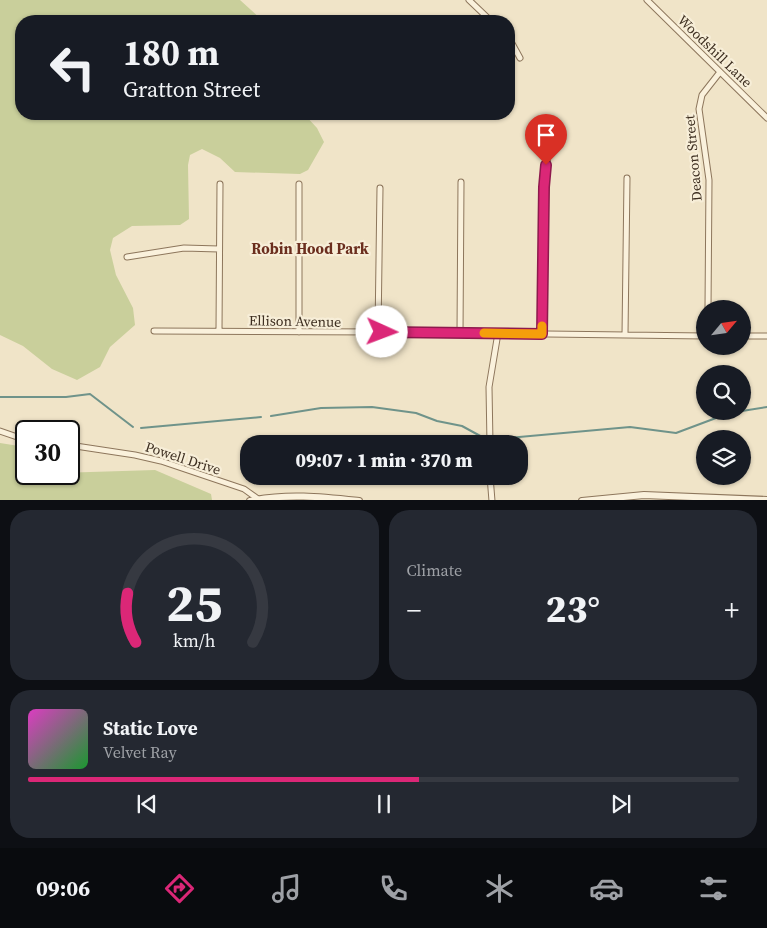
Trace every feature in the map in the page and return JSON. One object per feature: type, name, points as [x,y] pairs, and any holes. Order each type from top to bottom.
[{"type":"street","points":[[469,0],[485,15]]},
{"type":"street","name":"Woodshill Lane","points":[[647,0],[767,118]]},
{"type":"street","points":[[515,49],[520,58]]},
{"type":"street","name":"Deacon Street","points":[[708,300],[709,180],[699,109],[702,95],[720,72]]},
{"type":"street","points":[[542,334],[544,187],[548,155]]},
{"type":"street","points":[[625,335],[627,178]]},
{"type":"street","points":[[460,334],[461,182]]},
{"type":"street","points":[[219,331],[220,184]]},
{"type":"street","points":[[298,332],[299,184]]},
{"type":"street","points":[[378,332],[380,188]]},
{"type":"street","points":[[128,257],[184,248],[219,249]]},
{"type":"street","name":"Ellison Avenue","points":[[154,331],[696,336]]},
{"type":"street","points":[[490,435],[489,388],[498,333]]},
{"type":"street","points":[[751,336],[767,336]]},
{"type":"street","points":[[0,432],[15,437]]},
{"type":"street","name":"Powell Drive","points":[[80,447],[125,453],[161,461],[246,491],[258,499]]},
{"type":"street","points":[[491,485],[492,500]]},
{"type":"street","points":[[250,500],[292,495],[359,500]]},
{"type":"street","points":[[582,500],[644,495],[767,500]]},
{"type":"green space","points":[[0,0],[240,0],[256,15],[15,15],[15,120],[310,120],[317,128],[324,142],[308,170],[300,174],[235,172],[220,158],[202,149],[190,155],[188,165],[189,219],[180,225],[132,226],[113,238],[110,250],[116,275],[133,308],[135,325],[110,347],[100,367],[77,380],[52,369],[23,346],[0,335]]},
{"type":"green space","points":[[0,443],[15,445],[15,485],[80,485],[80,472],[155,470],[211,494],[212,500],[0,500]]},
{"type":"waterway","points":[[0,397],[66,397],[90,394],[133,427]]},
{"type":"waterway","points":[[271,416],[321,408],[372,407],[416,413],[437,421],[462,426],[478,435]]},
{"type":"waterway","points":[[751,410],[767,407]]},
{"type":"waterway","points":[[141,428],[261,417]]},
{"type":"waterway","points":[[528,436],[630,427],[676,433],[711,420]]},
{"type":"slow traffic","points":[[484,333],[542,334],[542,326]]},
{"type":"district","name":"Robin Hood Park","points":[[310,249]]},
{"type":"route","points":[[382,332],[542,334],[546,165]]}]
